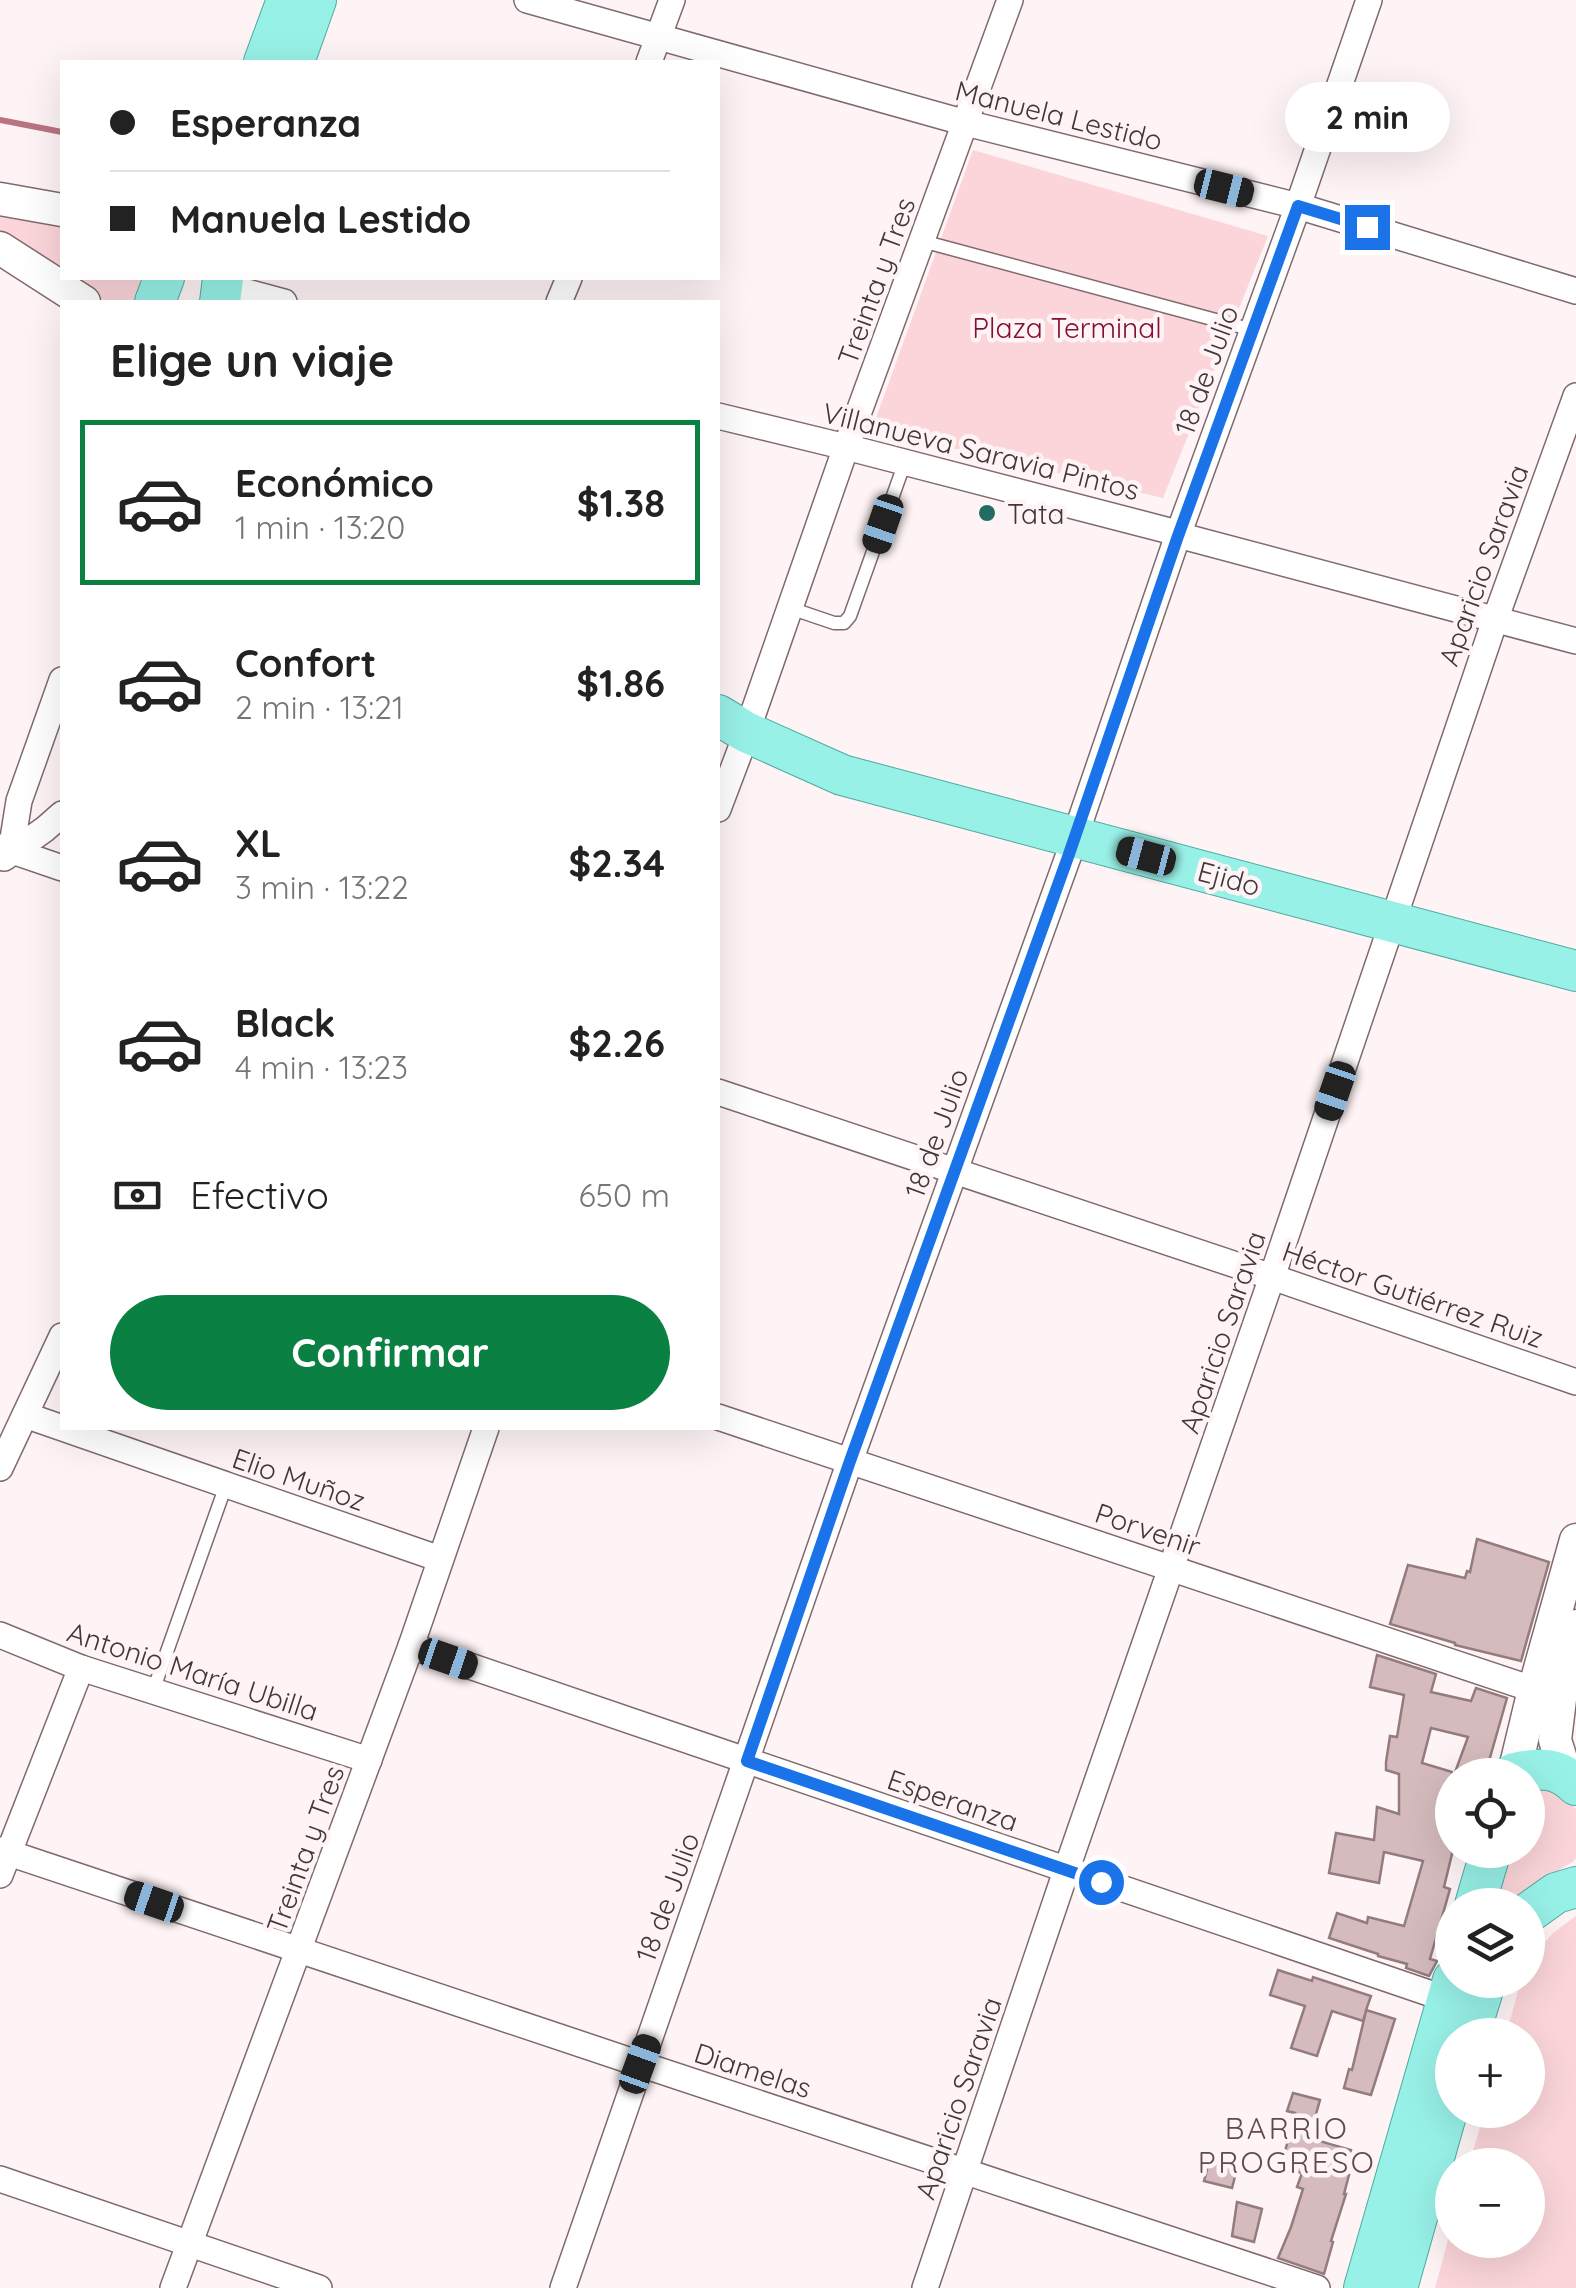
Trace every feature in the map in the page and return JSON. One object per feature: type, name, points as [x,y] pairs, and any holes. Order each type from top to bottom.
[{"type":"main road","points":[[265,60],[287,0]]},
{"type":"main road","points":[[295,60],[316,0]]},
{"type":"main road","name":"Ejido","points":[[730,734],[842,776],[1072,847],[1389,932],[1576,971]]},
{"type":"main road","name":"Ejido","points":[[1389,932],[1576,994]]},
{"type":"main road","points":[[1545,1767],[1571,1780]]},
{"type":"main road","points":[[1545,1901],[1576,1887]]},
{"type":"main road","points":[[1364,2288],[1466,2001]]},
{"type":"main road","points":[[1397,2288],[1442,2128]]},
{"type":"street","name":"Manuela Lestido","points":[[527,0],[966,123],[1298,206],[1576,291]]},
{"type":"street","points":[[650,60],[672,0]]},
{"type":"street","name":"Treinta y Tres","points":[[720,796],[730,734],[790,608],[1010,0]]},
{"type":"street","name":"18 de Julio","points":[[563,2288],[850,1461],[1072,847],[1369,0]]},
{"type":"street","points":[[0,200],[60,210]]},
{"type":"street","points":[[0,248],[81,300]]},
{"type":"street","points":[[222,289],[274,300]]},
{"type":"street","name":"Aparicio Saravia","points":[[925,2288],[1494,620],[1576,396]]},
{"type":"street","name":"Villanueva Saravia Pintos","points":[[720,416],[1166,530],[1576,641]]},
{"type":"street","points":[[4,853],[60,686]]},
{"type":"street","points":[[4,853],[46,829],[60,816]]},
{"type":"street","points":[[4,853],[60,867]]},
{"type":"street","name":"Héctor Gutiérrez Ruiz","points":[[720,1093],[1576,1382]]},
{"type":"street","points":[[0,1468],[60,1340]]},
{"type":"street","name":"Elio Muñoz","points":[[25,1415],[60,1427]]},
{"type":"street","name":"Porvenir","points":[[720,1418],[1547,1694]]},
{"type":"street","name":"Elio Muñoz","points":[[68,1430],[440,1560]]},
{"type":"street","name":"Treinta y Tres","points":[[174,2288],[411,1646],[485,1430]]},
{"type":"street","points":[[1571,1780],[1556,1740],[1547,1694],[1576,1540]]},
{"type":"street","points":[[1521,1758],[1576,1626]]},
{"type":"street","name":"Antonio María Ubilla","points":[[0,1635],[82,1668],[368,1760]]},
{"type":"street","name":"Esperanza","points":[[411,1646],[1066,1871],[1466,2001]]},
{"type":"street","points":[[3,1859],[82,1668]]},
{"type":"street","name":"Diamelas","points":[[3,1859],[300,1951],[1316,2288]]},
{"type":"street","points":[[0,2179],[319,2288]]},
{"type":"lane","points":[[922,242],[1253,330]]},
{"type":"lane","points":[[790,608],[834,622],[844,623],[850,616],[905,462]]},
{"type":"lane","points":[[153,1691],[226,1485]]},
{"type":"green space","name":"Plaza Terminal","points":[[973,150],[1268,236],[1163,498],[872,429]]},
{"type":"green space","points":[[0,216],[60,225],[60,272],[0,232]]},
{"type":"green space","points":[[72,280],[146,280],[137,300],[104,300]]},
{"type":"green space","points":[[1545,1787],[1555,1787],[1576,1809],[1576,1858],[1530,1888],[1492,1888],[1498,1868],[1545,1868]]},
{"type":"green space","points":[[1576,1916],[1576,2288],[1435,2288],[1443,2258],[1545,2258],[1545,2148],[1474,2148],[1480,2128],[1545,2128],[1545,2018],[1511,2018],[1516,1998],[1545,1998],[1545,1942]]},
{"type":"building","points":[[1477,1539],[1549,1562],[1521,1661],[1390,1624],[1408,1565],[1465,1578],[1470,1572]]},
{"type":"building","points":[[1377,1655],[1436,1674],[1431,1692],[1471,1701],[1476,1688],[1507,1698],[1490,1758],[1460,1758],[1468,1737],[1431,1728],[1422,1763],[1435,1767],[1435,1868],[1449,1868],[1444,1887],[1447,1888],[1435,1888],[1435,1942],[1430,1959],[1435,1965],[1429,1976],[1406,1968],[1407,1964],[1329,1938],[1337,1913],[1367,1923],[1368,1917],[1404,1926],[1423,1861],[1384,1852],[1379,1883],[1329,1873],[1336,1833],[1374,1840],[1377,1807],[1399,1814],[1399,1774],[1386,1770],[1386,1762],[1390,1736],[1397,1737],[1404,1695],[1370,1687]]},
{"type":"building","points":[[1278,1970],[1371,1996],[1366,2010],[1395,2019],[1371,2095],[1344,2088],[1366,2011],[1363,2021],[1332,2011],[1317,2056],[1291,2048],[1305,2006],[1270,1995]]},
{"type":"building","points":[[1293,2093],[1320,2100],[1313,2125],[1320,2127],[1316,2140],[1351,2150],[1345,2174],[1349,2175],[1346,2194],[1324,2274],[1278,2258],[1303,2189],[1297,2187],[1302,2173],[1281,2167],[1295,2113],[1287,2111]]},
{"type":"building","points":[[1209,2162],[1237,2169],[1232,2188],[1204,2181]]},
{"type":"building","points":[[1237,2202],[1262,2209],[1254,2242],[1232,2236]]},
{"type":"waterway","points":[[0,120],[60,132]]},
{"type":"place","name":"Tata","points":[[987,513]]},
{"type":"district","name":"BARRIO PROGRESO","points":[[1287,2145]]},
{"type":"route","points":[[1101,1882],[747,1761],[850,1461],[1298,206],[1367,227]]}]
